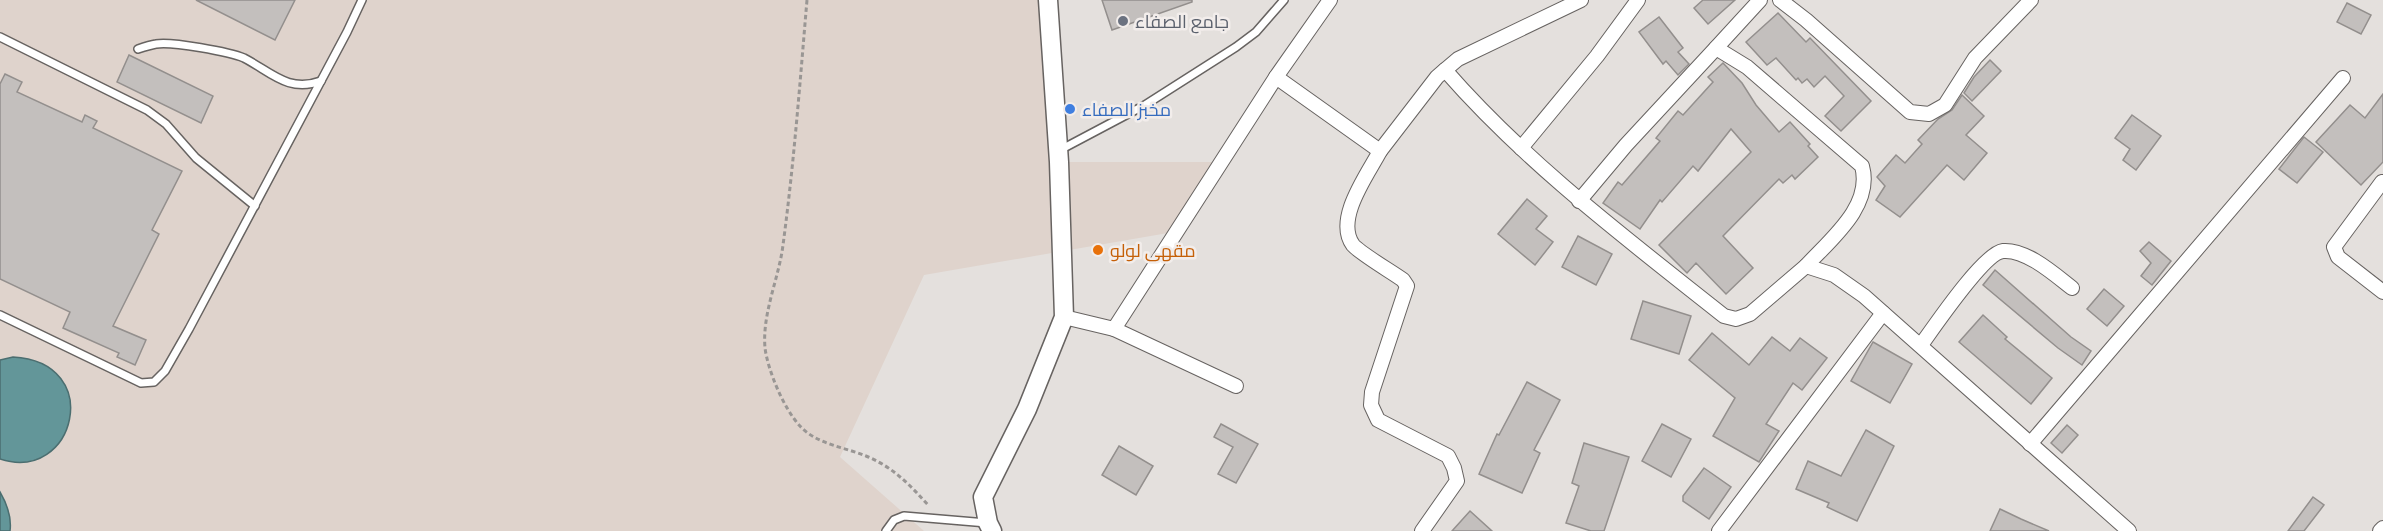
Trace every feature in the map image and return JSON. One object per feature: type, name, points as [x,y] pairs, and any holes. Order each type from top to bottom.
[{"type":"street","points":[[990,527],[983,497],[1027,409],[1064,317],[1058,151],[1048,0]]},
{"type":"street","points":[[1114,329],[1276,77],[1330,0]]},
{"type":"street","points":[[1422,531],[1457,481],[1448,456],[1378,420],[1371,405],[1372,392],[1407,286],[1403,280],[1353,245],[1346,227],[1349,211],[1380,150],[1437,77],[1458,59],[1581,0]]},
{"type":"street","points":[[1521,148],[1597,56],[1638,0]]},
{"type":"street","points":[[1579,201],[1626,145],[1760,0]]},
{"type":"street","points":[[1780,0],[1806,20],[1910,112],[1929,114],[1945,105],[1975,58],[2031,0]]},
{"type":"street","points":[[1445,70],[1521,148],[1579,201],[1724,316],[1736,319],[1750,314],[1806,266],[1852,214],[1863,191],[1865,179],[1862,166],[1747,67],[1716,48]]},
{"type":"street","points":[[1276,77],[1380,150]]},
{"type":"street","points":[[2030,444],[2343,78]]},
{"type":"street","points":[[2382,182],[2334,247],[2338,257],[2383,292]]},
{"type":"street","points":[[1921,345],[1984,262],[2000,251],[2011,252],[2042,265],[2072,288]]},
{"type":"street","points":[[1806,266],[1834,275],[1864,296],[2129,531]]},
{"type":"street","points":[[1719,531],[1883,313]]},
{"type":"street","points":[[1064,317],[1114,329],[1236,386]]},
{"type":"lane","points":[[0,315],[141,383],[154,382],[170,362],[255,206],[362,0]]},
{"type":"lane","points":[[1058,151],[1145,105],[1236,47],[1256,32],[1284,0]]},
{"type":"lane","points":[[0,37],[147,110],[166,124],[196,158],[255,206]]},
{"type":"lane","points":[[138,49],[158,43],[201,48],[242,57],[271,75],[293,84],[308,86],[321,81]]},
{"type":"lane","points":[[886,531],[894,520],[904,516],[990,527]]},
{"type":"path","points":[[807,0],[790,193],[780,269],[768,315],[765,348],[775,383],[789,411],[801,428],[826,442],[889,467],[906,480],[940,519]]},
{"type":"shaded area","points":[[0,0],[1048,0],[1059,162],[1216,162],[1168,233],[924,275],[840,457],[924,531],[0,531]]},
{"type":"water","points":[[13,357],[42,364],[61,379],[70,398],[70,419],[62,439],[47,454],[26,462],[0,459],[0,360]]},
{"type":"water","points":[[0,492],[8,510],[10,531],[0,531]]},
{"type":"building","points":[[196,0],[295,0],[275,40]]},
{"type":"building","name":"جامع الصفاء","points":[[1102,0],[1192,0],[1192,2],[1112,30]]},
{"type":"building","points":[[1703,0],[1735,0],[1708,24],[1694,8]]},
{"type":"building","points":[[2347,3],[2371,15],[2361,34],[2337,22]]},
{"type":"building","points":[[1778,13],[1806,42],[1810,38],[1871,101],[1841,131],[1825,116],[1844,96],[1825,76],[1814,87],[1807,79],[1802,83],[1798,78],[1796,80],[1776,58],[1767,65],[1746,42]]},
{"type":"building","points":[[1659,17],[1683,48],[1678,52],[1689,64],[1678,75],[1666,61],[1663,64],[1639,32]]},
{"type":"building","points":[[129,55],[213,96],[201,123],[117,82]]},
{"type":"building","points":[[1990,60],[2001,71],[1972,101],[1964,93],[1974,77]]},
{"type":"building","points":[[1723,63],[1742,83],[1756,105],[1779,132],[1790,122],[1810,144],[1808,146],[1818,157],[1795,179],[1792,175],[1783,183],[1779,179],[1723,236],[1753,268],[1726,294],[1696,263],[1687,273],[1659,245],[1751,152],[1731,129],[1698,171],[1693,166],[1662,202],[1660,200],[1640,229],[1603,203],[1618,182],[1622,185],[1660,141],[1656,138],[1678,111],[1683,115],[1713,82],[1708,77]]},
{"type":"building","points":[[5,74],[22,82],[17,92],[82,122],[85,115],[97,121],[93,128],[182,171],[152,230],[159,234],[113,326],[146,340],[135,365],[117,357],[119,353],[63,328],[70,312],[0,279],[0,84]]},
{"type":"building","points":[[2383,94],[2383,162],[2361,185],[2316,142],[2350,105],[2365,118]]},
{"type":"building","points":[[1962,95],[1984,116],[1966,135],[1987,153],[1964,180],[1947,165],[1900,217],[1876,200],[1885,186],[1877,177],[1896,155],[1905,163],[1922,144],[1918,140],[1938,119],[1952,110]]},
{"type":"building","points":[[2132,115],[2161,136],[2136,170],[2123,160],[2130,149],[2115,138]]},
{"type":"building","points":[[2304,137],[2323,152],[2297,183],[2279,169]]},
{"type":"building","points":[[1527,199],[1547,216],[1536,229],[1553,242],[1535,265],[1498,234]]},
{"type":"building","points":[[1578,236],[1612,254],[1596,285],[1562,267]]},
{"type":"building","points":[[2149,242],[2171,261],[2152,285],[2141,276],[2151,263],[2140,251]]},
{"type":"building","points":[[1995,270],[2071,337],[2091,351],[2082,365],[2058,348],[1983,285]]},
{"type":"building","points":[[2104,289],[2124,306],[2107,326],[2087,309]]},
{"type":"building","points":[[1643,301],[1691,316],[1679,354],[1631,339]]},
{"type":"building","points":[[1983,315],[2007,337],[2005,339],[2052,378],[2031,404],[1959,342]]},
{"type":"building","points":[[1712,333],[1749,365],[1772,337],[1790,351],[1800,338],[1827,358],[1802,390],[1793,383],[1766,424],[1779,431],[1759,462],[1713,436],[1735,398],[1689,360]]},
{"type":"building","points":[[1873,342],[1912,364],[1890,403],[1851,381]]},
{"type":"building","points":[[1527,382],[1560,400],[1534,450],[1540,453],[1522,493],[1479,474],[1497,434],[1499,435]]},
{"type":"building","points":[[1221,424],[1258,444],[1236,483],[1218,474],[1233,447],[1214,437]]},
{"type":"building","points":[[1662,424],[1691,439],[1671,477],[1642,461]]},
{"type":"building","points":[[2067,425],[2078,435],[2062,453],[2051,443]]},
{"type":"building","points":[[1866,430],[1894,446],[1857,521],[1827,507],[1829,503],[1796,489],[1808,461],[1841,476]]},
{"type":"building","points":[[1584,443],[1629,457],[1604,531],[1591,531],[1566,523],[1579,486],[1572,483]]},
{"type":"building","points":[[1119,446],[1153,466],[1136,495],[1102,475]]},
{"type":"building","points":[[1704,468],[1731,487],[1709,519],[1683,501],[1683,496]]},
{"type":"building","points":[[2313,497],[2324,505],[2304,531],[2288,531]]},
{"type":"building","points":[[2000,509],[2021,519],[2049,531],[1990,531]]},
{"type":"building","points":[[1470,511],[1492,531],[1452,531]]},
{"type":"place","name":"جامع الصفاء","points":[[1123,21]]},
{"type":"place","name":"مخبز الصفاء","points":[[1070,109]]},
{"type":"place","name":"مقهى لولو","points":[[1098,250]]}]
